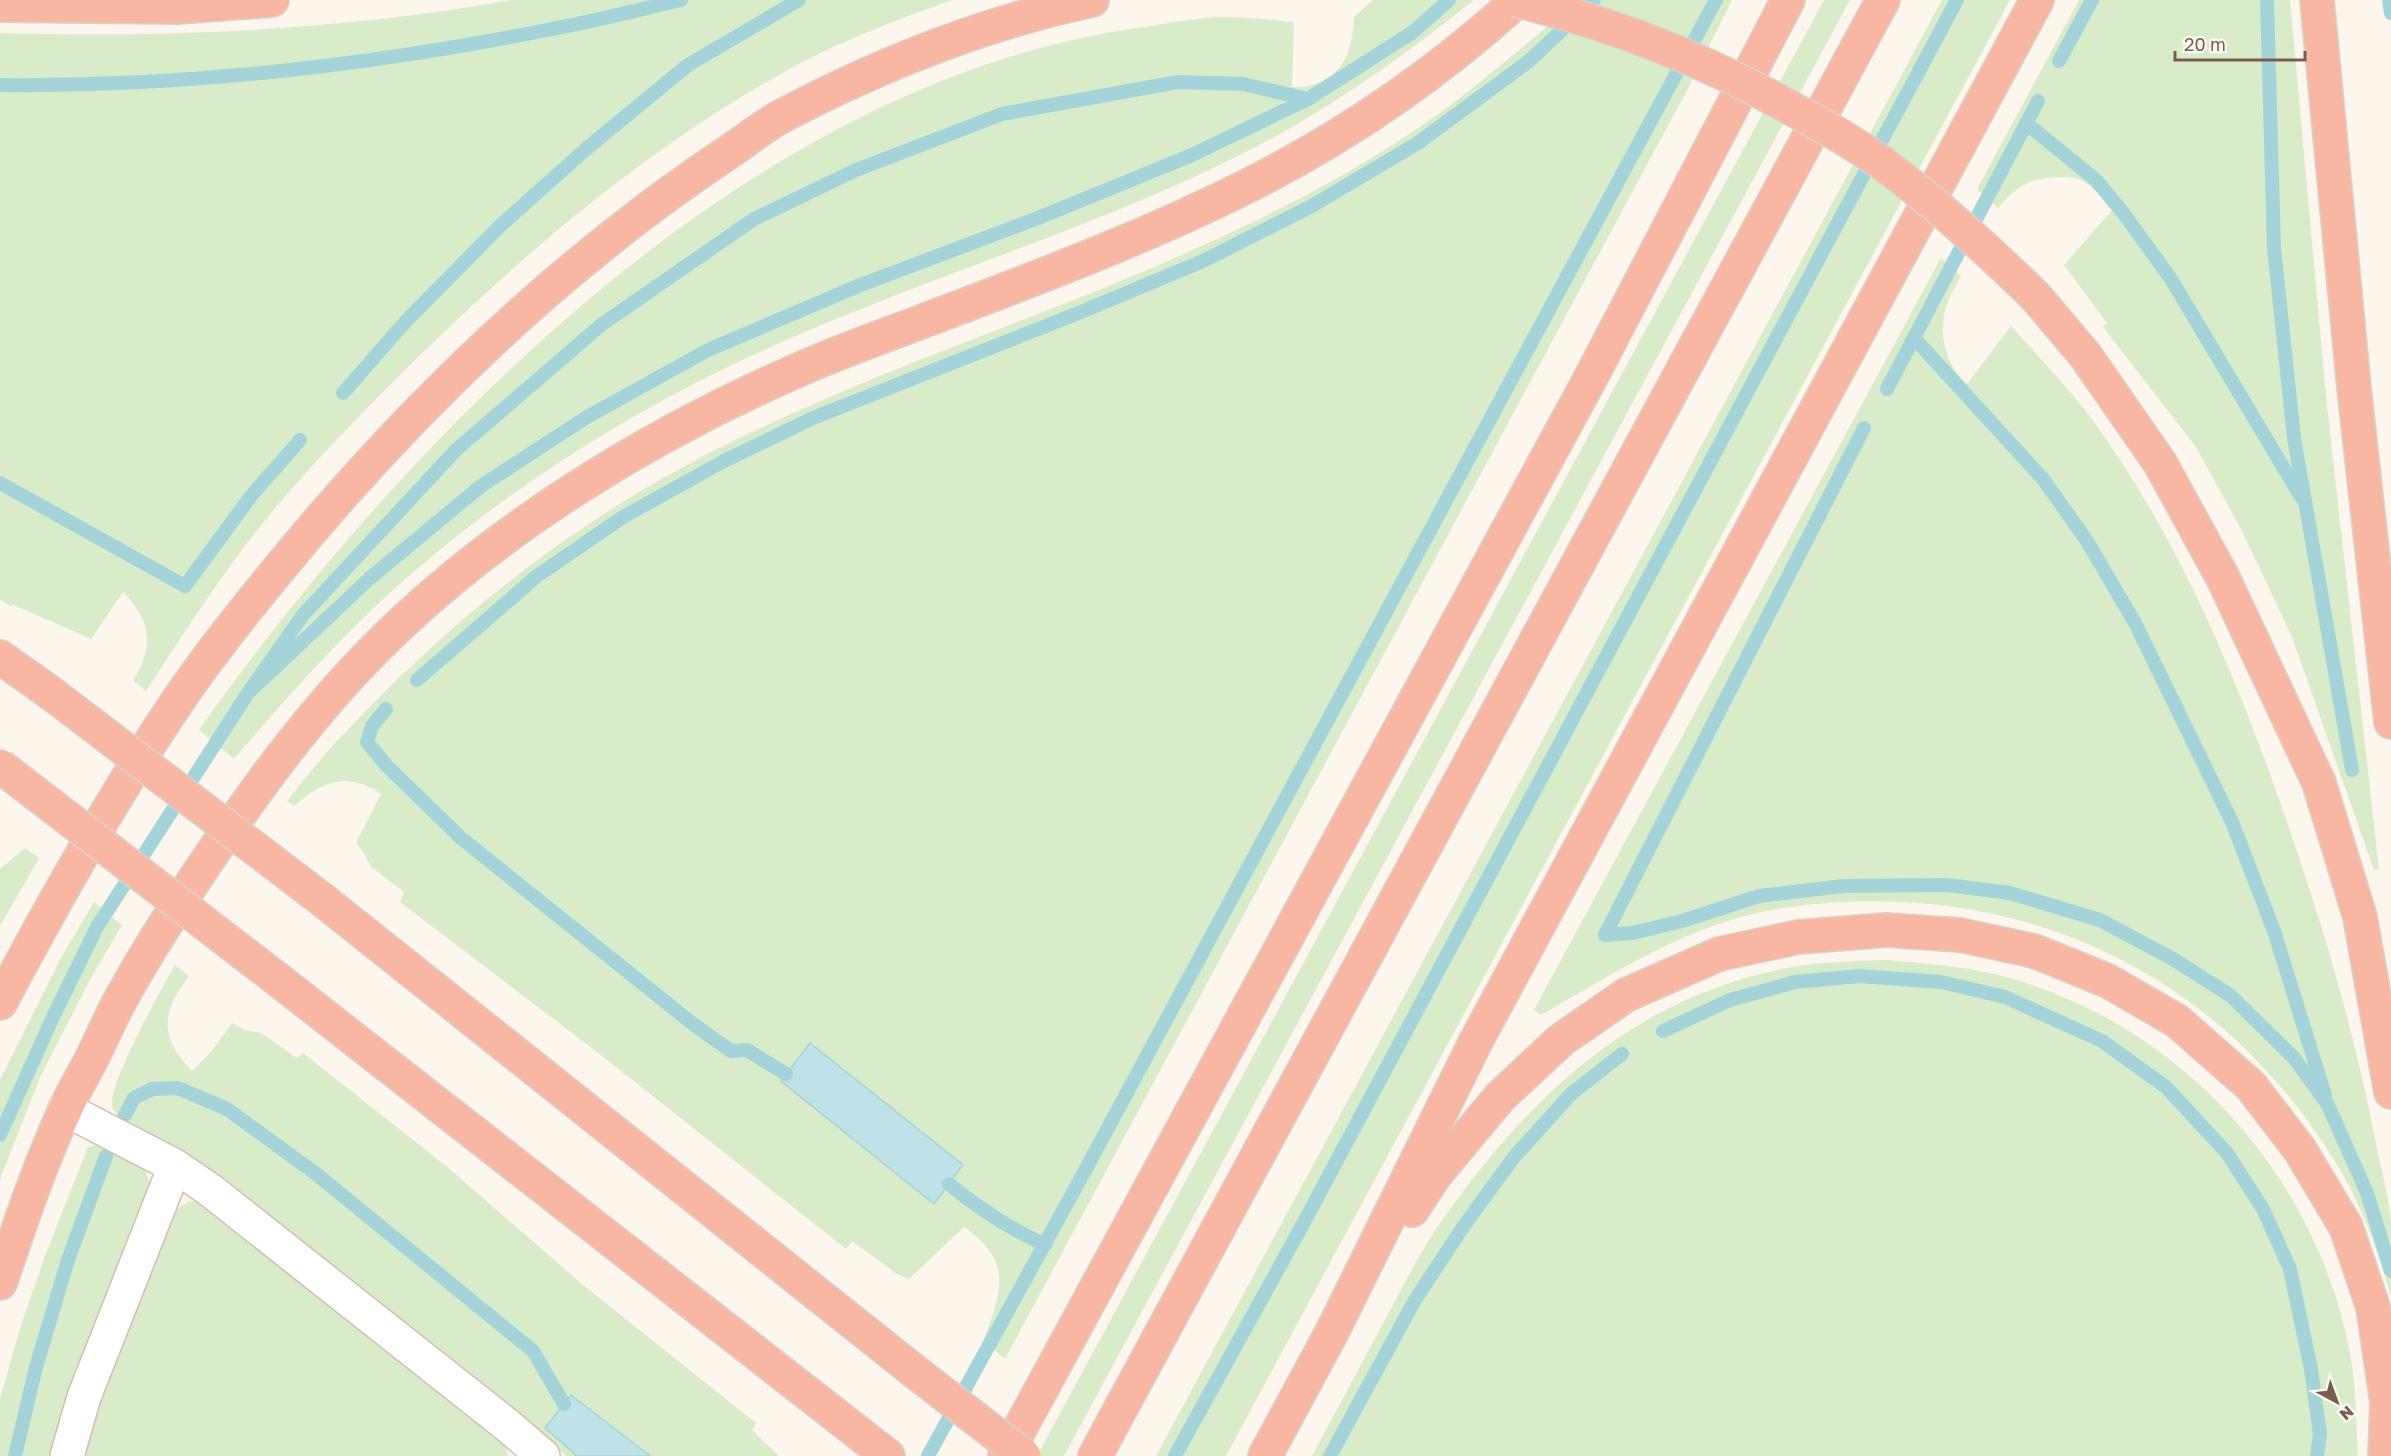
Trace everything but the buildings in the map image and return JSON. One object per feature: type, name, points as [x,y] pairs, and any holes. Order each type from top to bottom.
[{"type":"highway","points":[[0,5],[177,7],[272,0]]},
{"type":"highway","points":[[0,1003],[53,903],[113,801],[172,709],[235,622],[334,502],[392,438],[483,347],[604,243],[679,185],[781,116],[906,57],[976,31],[1046,10],[1092,0]]},
{"type":"highway","points":[[0,1283],[26,1208],[65,1109],[119,1002],[154,943],[266,776],[314,715],[372,652],[446,585],[545,510],[645,447],[756,390],[821,360],[1125,241],[1260,179],[1346,131],[1389,103],[1459,50],[1516,0],[1573,14],[1690,57],[1816,122],[1881,162],[2008,270],[2036,297],[2085,355],[2160,463],[2223,578],[2319,783],[2360,917],[2391,1092]]},
{"type":"highway","points":[[1005,1456],[1590,379],[1788,0]]},
{"type":"highway","points":[[1095,1456],[1884,0]]},
{"type":"highway","points":[[1265,1456],[1332,1332],[1475,1042],[2037,0]]},
{"type":"highway","points":[[2318,0],[2352,365],[2391,722]]},
{"type":"highway","points":[[0,657],[324,901],[1024,1456]]},
{"type":"highway","points":[[0,766],[881,1450]]},
{"type":"highway","points":[[1332,1332],[1435,1175],[1500,1097],[1561,1040],[1626,995],[1719,954],[1798,938],[1886,930],[1960,935],[2034,951],[2108,981],[2177,1021],[2251,1086],[2300,1150],[2346,1227],[2373,1307],[2387,1402],[2385,1456]]},
{"type":"lane","points":[[65,1109],[175,1166],[247,1219],[543,1456]]},
{"type":"lane","points":[[67,1456],[84,1397],[175,1166]]},
{"type":"green space","points":[[512,0],[952,0],[834,47],[743,96],[640,166],[542,244],[404,371],[290,491],[228,569],[146,691],[133,680],[145,656],[147,634],[139,613],[123,592],[91,639],[14,605],[10,606],[0,599],[0,33],[128,34],[257,30],[385,19]]},
{"type":"green space","points":[[1373,0],[1474,0],[1358,86],[1266,142],[1234,158],[1107,214],[785,341],[676,393],[631,418],[542,474],[458,535],[418,568],[342,639],[234,759],[199,730],[285,615],[382,500],[489,389],[605,286],[729,194],[859,118],[996,61],[1137,28],[1214,17],[1294,22],[1292,87],[1308,86],[1321,82],[1340,67],[1350,45],[1354,17]]},
{"type":"green space","points":[[1579,0],[1732,0],[1685,94],[1005,1359],[983,1341],[999,1292],[997,1265],[980,1240],[964,1227],[909,1279],[897,1274],[852,1241],[846,1249],[597,1052],[400,902],[404,892],[370,866],[356,843],[381,794],[369,787],[346,781],[325,785],[294,806],[287,801],[335,744],[407,670],[441,639],[476,608],[549,551],[626,500],[697,460],[769,424],[919,360],[1145,271],[1249,224],[1310,193],[1398,141],[1453,103]]},
{"type":"green space","points":[[1824,0],[1850,0],[1064,1456],[1037,1456]]},
{"type":"green space","points":[[1942,0],[2010,0],[1226,1456],[1156,1456]]},
{"type":"green space","points":[[2079,0],[2290,0],[2326,397],[2379,869],[2374,870],[2292,637],[2243,533],[2196,447],[2103,327],[2107,323],[2064,265],[2113,209],[2090,186],[2081,180],[2072,178],[2052,177],[2026,184],[2012,193],[1998,208],[1977,189]]},
{"type":"green space","points":[[1941,258],[1961,276],[1948,301],[1943,324],[1948,356],[1959,376],[1967,384],[2011,326],[2088,414],[2127,470],[2162,530],[2223,655],[2250,720],[2297,851],[2327,945],[2351,1032],[2389,1204],[2391,1297],[2370,1234],[2342,1173],[2306,1118],[2265,1069],[2219,1025],[2170,988],[2116,957],[2058,932],[1996,915],[1931,904],[1860,901],[1788,907],[1714,925],[1638,960],[1541,1015],[1534,1010]]},
{"type":"green space","points":[[25,848],[39,858],[0,926],[0,869]]},
{"type":"green space","points":[[94,902],[122,925],[91,978],[41,1075],[0,1179],[0,1080],[61,958]]},
{"type":"green space","points":[[1885,960],[1941,965],[1996,974],[2032,985],[2093,1011],[2149,1044],[2199,1084],[2244,1131],[2282,1183],[2314,1240],[2337,1301],[2352,1365],[2358,1456],[1312,1456],[1412,1268],[1441,1222],[1510,1134],[1548,1095],[1588,1060],[1632,1029],[1679,1003],[1730,983],[1798,966]]},
{"type":"green space","points":[[175,965],[189,976],[169,1013],[169,1036],[181,1059],[192,1071],[211,1052],[232,1023],[245,1030],[261,1033],[297,1058],[303,1053],[446,1166],[583,1285],[756,1423],[752,1430],[779,1456],[566,1456],[516,1414],[119,1118],[112,1106],[118,1078],[137,1036]]},
{"type":"green space","points":[[99,1145],[143,1166],[152,1188],[53,1456],[0,1456],[0,1399],[21,1325],[45,1256],[88,1147]]},
{"type":"green space","points":[[189,1201],[204,1202],[501,1432],[508,1456],[81,1456],[97,1402],[165,1230],[175,1211]]},
{"type":"water","points":[[810,1043],[963,1165],[934,1204],[781,1081]]},
{"type":"water","points":[[571,1395],[650,1456],[577,1456],[545,1428]]},
{"type":"waterway","points":[[0,85],[69,85],[208,78],[347,63],[484,42],[681,0]]},
{"type":"waterway","points":[[343,393],[407,320],[501,225],[586,149],[688,65],[799,0]]},
{"type":"waterway","points":[[1308,99],[1243,84],[1178,82],[1002,114],[856,170],[754,219],[601,325],[456,450],[303,615],[248,693],[370,578],[481,486],[587,417],[708,350],[858,286],[1038,218],[1192,155],[1308,99],[1413,32],[1449,0]]},
{"type":"waterway","points":[[417,680],[537,576],[623,517],[724,461],[813,418],[1203,261],[1310,207],[1418,143],[1529,61],[1594,0]]},
{"type":"waterway","points":[[928,1456],[1075,1189],[1716,0]]},
{"type":"waterway","points":[[1175,1456],[1303,1224],[1957,0]]},
{"type":"waterway","points":[[2059,61],[2092,0]]},
{"type":"waterway","points":[[2267,0],[2274,248],[2294,438],[2352,770]]},
{"type":"waterway","points":[[2389,0],[2391,13]]},
{"type":"waterway","points":[[1887,389],[2038,101]]},
{"type":"waterway","points":[[2026,123],[2096,180],[2124,214],[2171,279],[2301,497]]},
{"type":"waterway","points":[[1914,338],[2043,479],[2087,541],[2135,623],[2232,822],[2274,931],[2325,1095]]},
{"type":"waterway","points":[[1864,428],[1605,935],[1633,933],[1682,921],[1759,896],[1843,886],[1947,885],[2010,893],[2100,920],[2173,959],[2231,996],[2294,1058],[2328,1105],[2367,1193],[2391,1271]]},
{"type":"waterway","points":[[0,483],[185,586],[251,496],[300,440]]},
{"type":"waterway","points":[[0,1135],[52,1019],[97,927],[248,693]]},
{"type":"waterway","points":[[386,709],[372,726],[367,742],[386,765],[461,838],[693,1024],[731,1051],[747,1050],[786,1074]]},
{"type":"waterway","points":[[1663,1031],[1730,1000],[1795,982],[1859,976],[1941,982],[2005,997],[2102,1041],[2166,1087],[2227,1153],[2263,1209],[2290,1269],[2311,1369],[2320,1434],[2317,1456]]},
{"type":"waterway","points":[[1330,1456],[1415,1300],[1463,1227],[1514,1157],[1572,1093],[1622,1054]]},
{"type":"waterway","points":[[125,1115],[134,1098],[152,1089],[178,1088],[227,1109],[315,1173],[533,1351],[564,1404]]},
{"type":"waterway","points":[[15,1456],[36,1367],[68,1260],[106,1156]]},
{"type":"waterway","points":[[949,1184],[995,1218],[1045,1245]]}]
